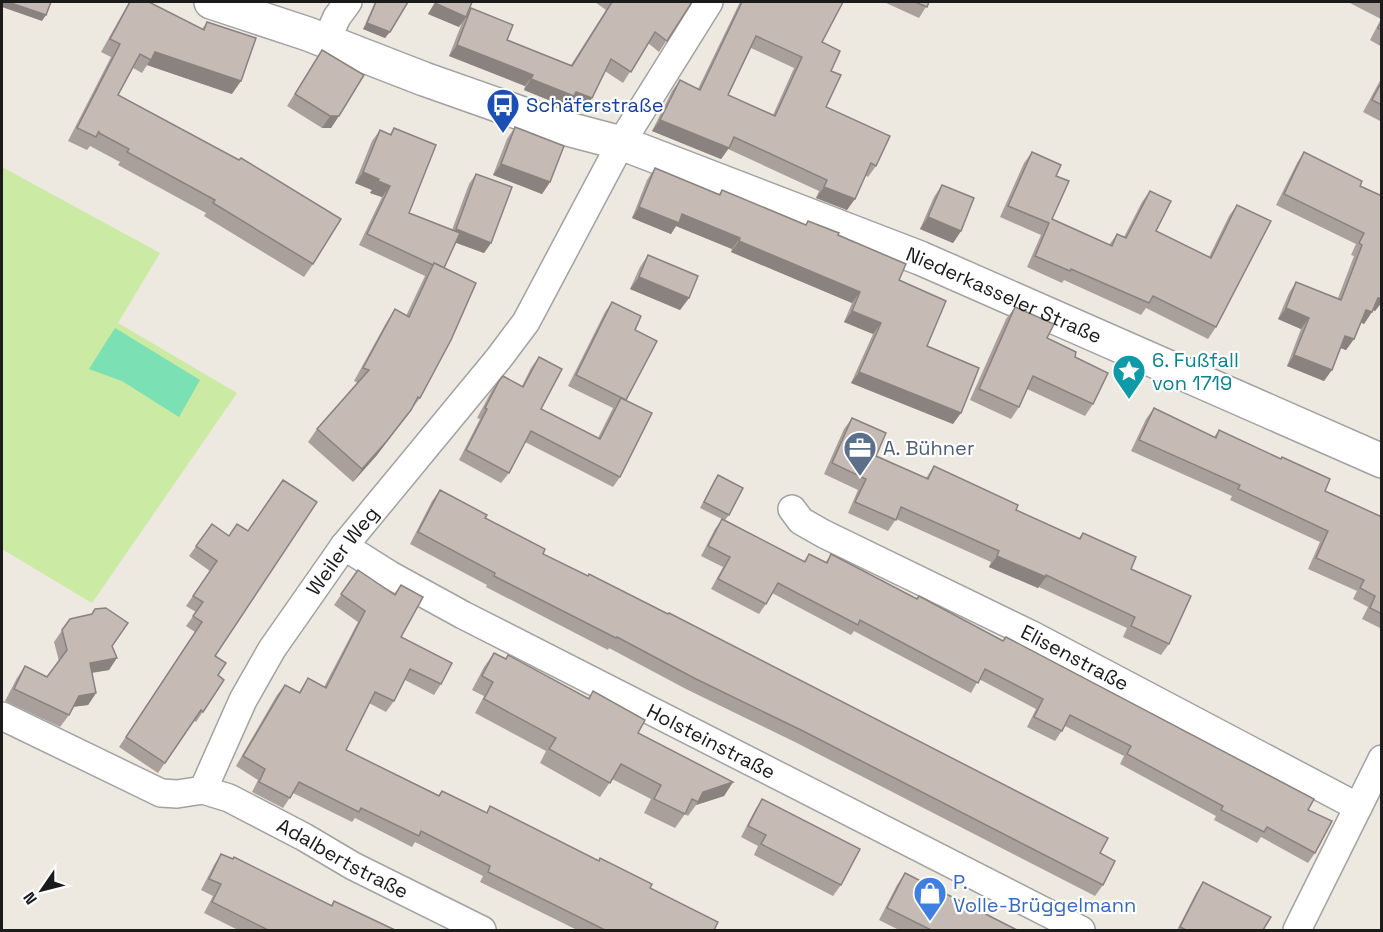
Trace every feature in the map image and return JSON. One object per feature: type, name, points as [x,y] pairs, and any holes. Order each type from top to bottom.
[{"type":"street","points":[[211,2],[326,41],[424,79],[560,127],[621,142]]},
{"type":"street","points":[[326,41],[337,17],[348,2]]},
{"type":"street","name":"Weiler Weg","points":[[203,790],[243,700],[272,649],[344,546],[526,322],[621,142],[708,2]]},
{"type":"street","name":"Niederkasseler Straße","points":[[621,142],[920,258],[1382,461]]},
{"type":"street","name":"Elisenstraße","points":[[792,509],[801,521],[824,534],[1034,636],[1358,807]]},
{"type":"street","name":"Holsteinstraße","points":[[344,546],[390,575],[463,615],[1081,930]]},
{"type":"street","points":[[2,716],[161,793],[177,794],[203,790]]},
{"type":"street","points":[[1297,930],[1382,759]]},
{"type":"street","name":"Adalbertstraße","points":[[203,790],[229,798],[304,837],[353,867],[482,930]]},
{"type":"green space","points":[[2,167],[160,253],[118,323],[237,393],[92,603],[2,549]]},
{"type":"green space","points":[[115,328],[200,380],[179,417],[122,381],[89,369]]},
{"type":"building","points":[[8,2],[51,2],[46,15]]},
{"type":"building","points":[[130,2],[149,2],[204,30],[207,22],[256,38],[241,81],[155,52],[151,60],[140,54],[118,95],[239,160],[241,158],[341,219],[313,264],[213,203],[215,200],[127,152],[129,149],[99,131],[96,137],[77,128],[120,44],[110,39]]},
{"type":"building","points":[[376,2],[408,2],[390,32],[367,23]]},
{"type":"building","points":[[436,2],[472,2],[466,17]]},
{"type":"building","points":[[612,2],[692,2],[667,41],[655,32],[631,72],[611,59],[592,98],[576,92],[574,96],[531,79],[533,75],[457,45],[471,8],[513,25],[507,40],[572,66]]},
{"type":"building","points":[[742,2],[843,2],[822,42],[840,51],[831,71],[841,75],[826,107],[890,136],[876,166],[871,163],[855,199],[824,187],[827,180],[734,137],[729,148],[660,120],[680,80],[700,90]],"holes":[[[756,36],[802,57],[775,116],[728,95]]]},
{"type":"building","points":[[915,2],[929,2],[927,7]]},
{"type":"building","points":[[322,50],[364,75],[339,116],[330,116],[295,94]]},
{"type":"building","points":[[1382,81],[1382,105],[1372,100]]},
{"type":"building","points":[[515,127],[564,146],[550,182],[501,164]]},
{"type":"building","points":[[394,128],[436,145],[409,213],[460,233],[444,268],[367,234],[390,186],[363,172],[380,130],[391,135]]},
{"type":"building","points":[[1032,152],[1061,165],[1056,176],[1069,181],[1052,219],[1112,246],[1117,234],[1126,238],[1150,191],[1171,201],[1156,231],[1211,258],[1237,205],[1271,221],[1216,327],[1153,296],[1149,303],[1035,256],[1049,223],[1008,206]]},
{"type":"building","points":[[1304,152],[1362,181],[1360,186],[1382,196],[1382,299],[1378,298],[1372,312],[1366,310],[1354,339],[1345,336],[1332,370],[1294,355],[1309,318],[1286,308],[1296,282],[1341,300],[1362,245],[1359,243],[1364,233],[1284,194]]},
{"type":"building","points":[[655,168],[720,195],[722,190],[806,225],[808,221],[906,264],[899,280],[946,301],[927,346],[979,368],[961,413],[859,372],[881,323],[852,311],[860,292],[739,241],[740,238],[682,214],[679,223],[639,207]]},
{"type":"building","points":[[476,174],[512,187],[491,243],[456,229]]},
{"type":"building","points":[[942,185],[974,198],[961,231],[928,217]]},
{"type":"building","points":[[648,255],[698,276],[689,298],[639,277]]},
{"type":"building","points":[[434,263],[476,283],[451,340],[420,398],[418,397],[411,410],[362,469],[317,429],[369,370],[363,368],[395,309],[409,317]]},
{"type":"building","points":[[612,302],[641,316],[635,330],[657,341],[626,400],[576,375]]},
{"type":"building","points":[[1015,307],[1054,324],[1047,338],[1076,352],[1075,357],[1108,373],[1093,404],[1033,376],[1019,407],[979,389]]},
{"type":"building","points":[[539,357],[562,369],[541,409],[600,439],[621,398],[652,413],[620,477],[531,431],[509,473],[466,450],[499,381],[503,376],[523,387]]},
{"type":"building","points":[[1154,408],[1216,438],[1219,430],[1330,479],[1325,491],[1382,517],[1382,614],[1370,608],[1375,596],[1360,588],[1364,580],[1316,558],[1328,531],[1238,489],[1240,485],[1139,440]]},
{"type":"building","points":[[852,418],[886,433],[876,456],[928,479],[934,466],[1018,505],[1016,510],[1080,539],[1083,533],[1136,557],[1131,569],[1191,596],[1169,644],[1131,626],[1135,617],[1046,575],[1046,577],[997,556],[999,551],[901,507],[896,520],[855,502],[866,479],[832,463]]},
{"type":"building","points":[[718,475],[743,488],[729,515],[704,502]]},
{"type":"building","points":[[283,480],[317,502],[215,656],[226,663],[218,675],[224,680],[165,763],[126,737],[202,622],[193,616],[203,602],[193,596],[217,561],[196,546],[212,524],[229,536],[237,524],[248,531]]},
{"type":"building","points":[[440,490],[487,515],[485,518],[545,549],[543,554],[669,613],[1108,838],[1100,853],[1115,861],[1103,885],[494,576],[495,573],[418,532]]},
{"type":"building","points":[[722,519],[805,562],[809,554],[827,563],[831,554],[917,599],[919,596],[1003,641],[1006,637],[1314,799],[1308,810],[1332,821],[1315,853],[1267,827],[1264,832],[1221,810],[1223,806],[1127,754],[1131,746],[1070,715],[1062,731],[1034,717],[1043,699],[985,669],[978,683],[860,620],[858,625],[778,583],[766,604],[718,579],[730,557],[708,546]]},
{"type":"building","points":[[358,570],[395,595],[401,585],[423,597],[401,637],[452,663],[441,684],[410,669],[394,701],[375,692],[346,750],[439,796],[442,791],[487,813],[490,806],[599,861],[600,858],[652,884],[650,888],[718,922],[714,930],[605,930],[488,872],[490,866],[421,831],[419,836],[361,808],[359,812],[299,782],[290,798],[259,782],[265,769],[243,756],[285,685],[300,693],[308,678],[326,688],[365,611],[341,594]]},
{"type":"building","points":[[106,608],[128,623],[112,646],[117,658],[90,663],[96,693],[79,696],[69,715],[14,689],[25,666],[47,677],[67,650],[62,630],[70,619],[92,614],[95,609]]},
{"type":"building","points":[[494,653],[506,659],[508,655],[589,699],[593,691],[645,720],[638,733],[733,782],[703,792],[698,802],[692,799],[685,814],[654,799],[661,785],[621,764],[610,783],[549,749],[556,738],[484,699],[493,682],[482,676]]},
{"type":"building","points":[[762,799],[860,849],[841,885],[761,844],[766,835],[748,826]]},
{"type":"building","points":[[221,854],[233,859],[234,857],[332,906],[334,901],[395,930],[268,930],[212,902],[221,884],[209,879]]},
{"type":"building","points":[[905,873],[1017,930],[931,930],[887,908]]},
{"type":"building","points":[[1203,882],[1271,917],[1263,930],[1186,930],[1180,927]]},
{"type":"place","name":"Schäferstraße","points":[[503,134]]},
{"type":"place","name":"6. Fußfall von 1719","points":[[1129,400]]},
{"type":"place","name":"A. Bühner","points":[[860,477]]},
{"type":"place","name":"P. Volle-Brüggelmann","points":[[930,922]]}]
